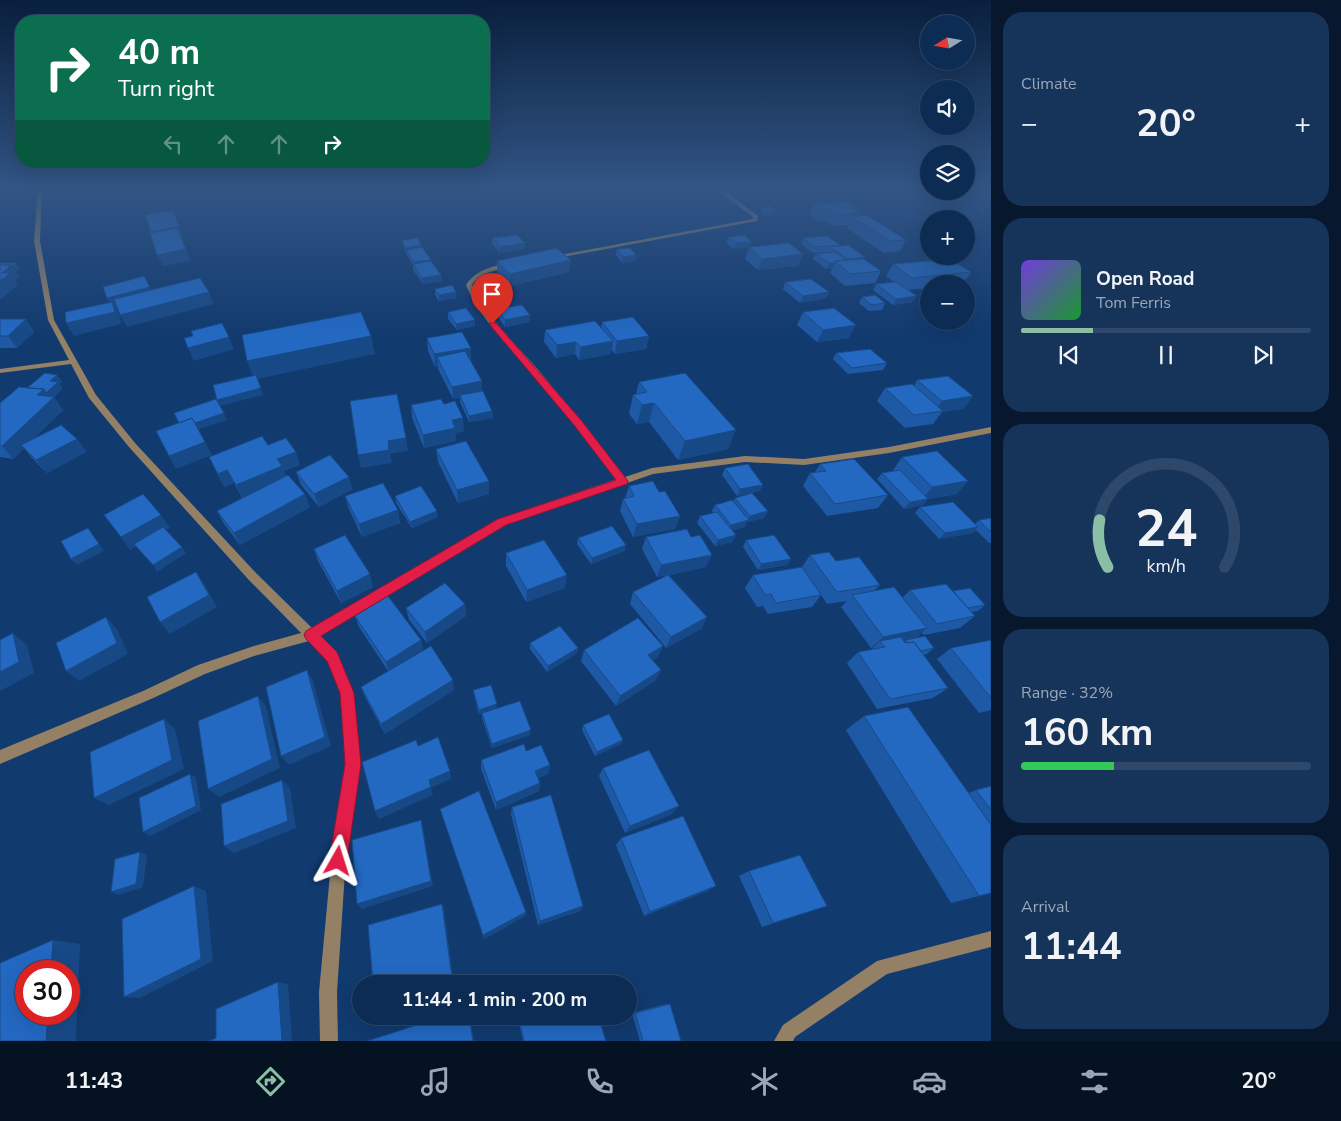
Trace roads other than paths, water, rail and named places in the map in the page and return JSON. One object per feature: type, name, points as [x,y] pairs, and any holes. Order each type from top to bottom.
[{"type":"street","points":[[37,237],[51,320],[92,396],[132,445],[252,576],[332,656],[347,693],[353,764],[340,842],[328,992],[329,1041]]},
{"type":"street","points":[[540,259],[664,237]]},
{"type":"street","points":[[512,264],[483,271],[472,278],[469,285],[473,297],[492,324],[578,422],[623,481]]},
{"type":"street","points":[[0,371],[74,362]]},
{"type":"street","points":[[0,757],[147,695],[202,669],[254,651],[311,635],[502,522],[652,471],[745,458],[804,462],[889,450],[991,430]]},
{"type":"street","points":[[783,1041],[788,1031],[883,966],[991,939]]}]
